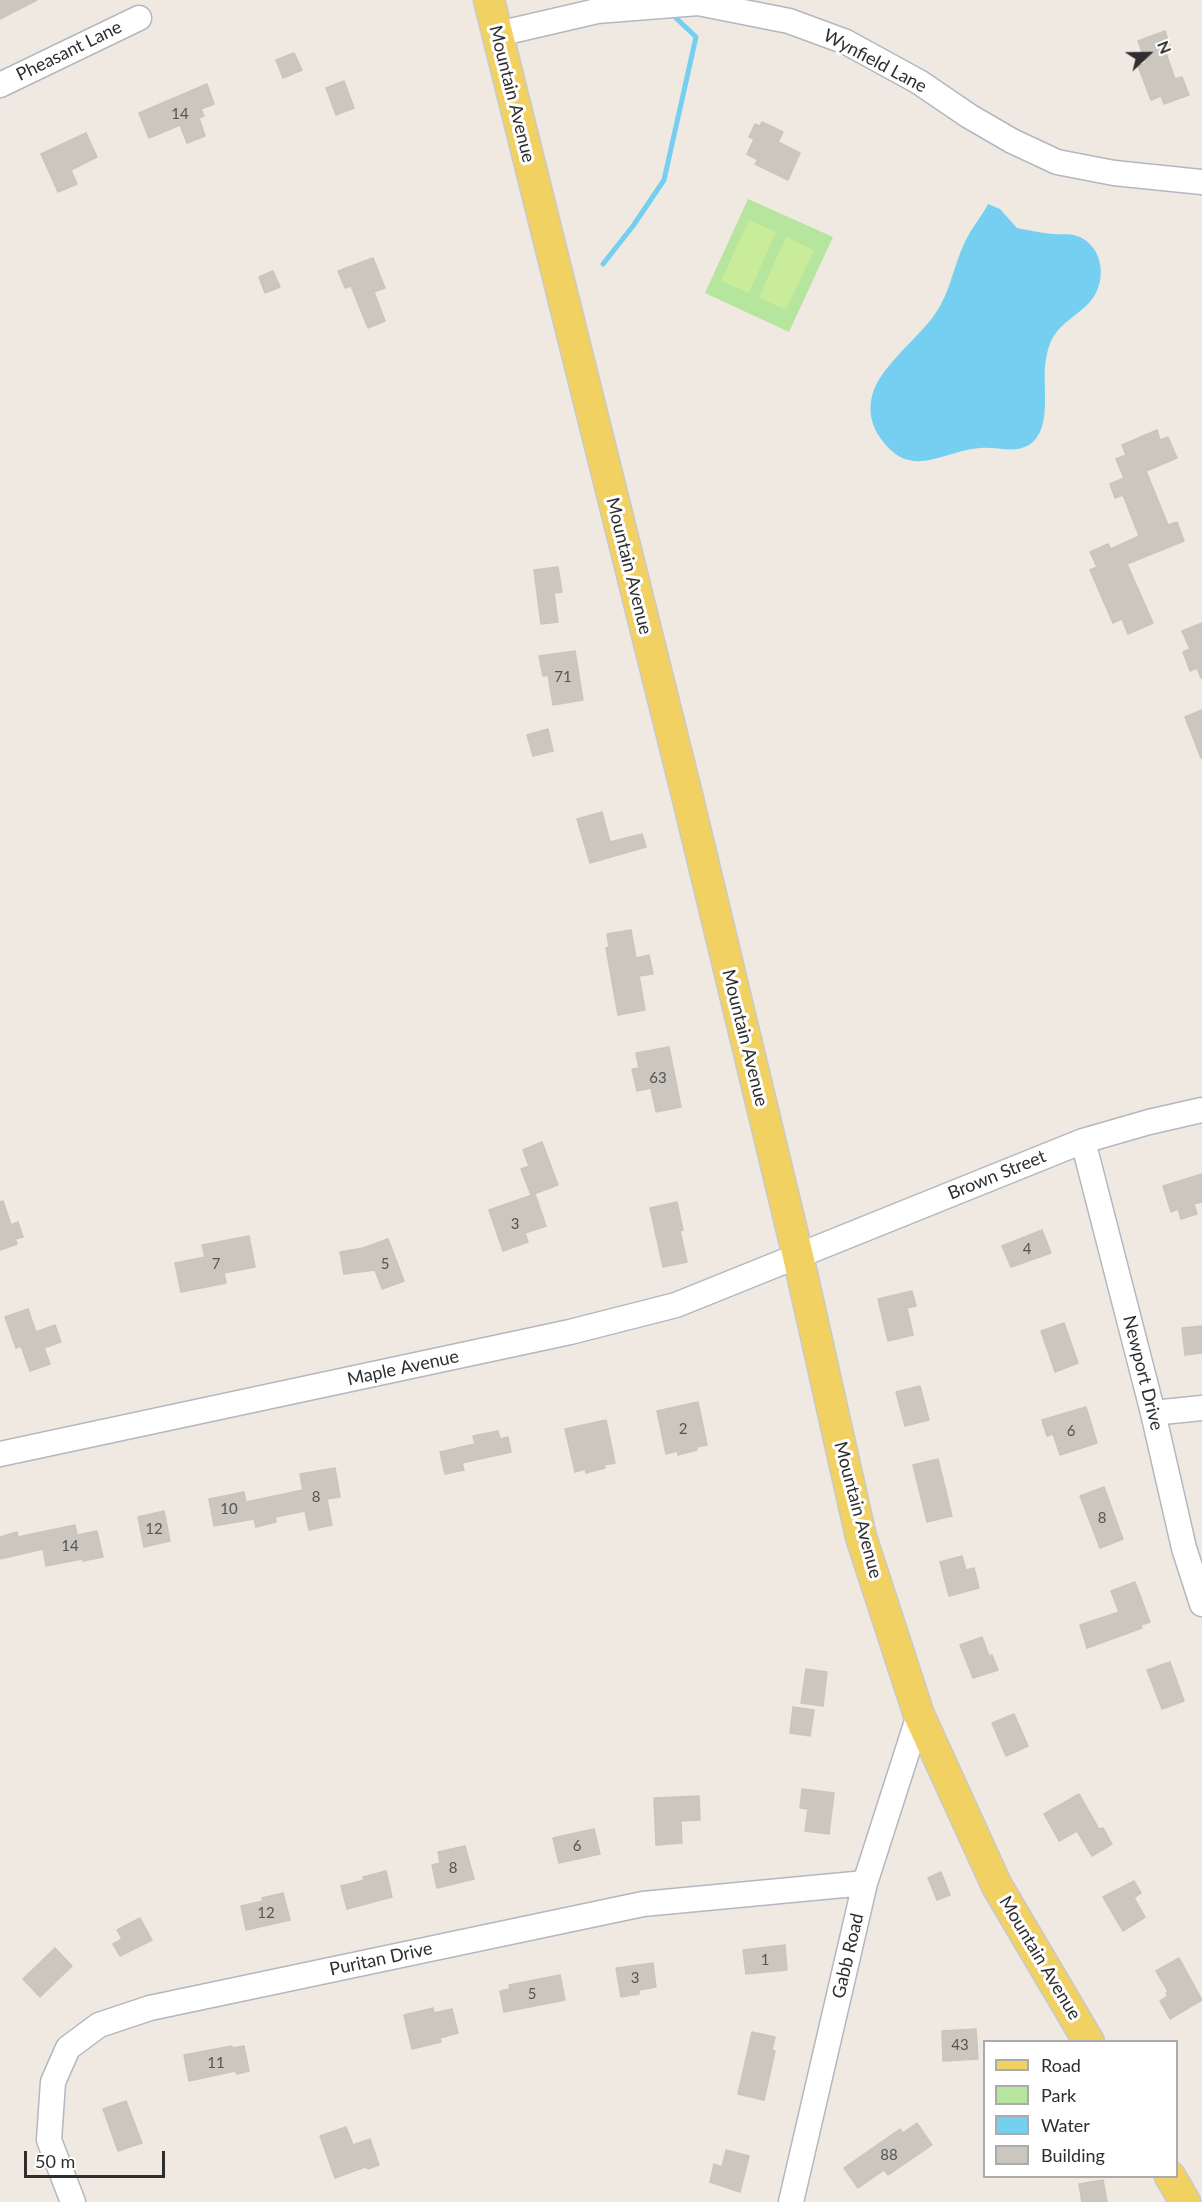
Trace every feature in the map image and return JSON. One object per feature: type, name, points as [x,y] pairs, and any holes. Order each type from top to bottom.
[{"type":"main road","name":"Mountain Avenue","points":[[489,0],[687,795],[798,1256],[861,1537],[919,1715],[997,1886],[1088,2040]]},
{"type":"main road","points":[[1171,2178],[1185,2202]]},
{"type":"street","name":"Wynfield Lane","points":[[498,34],[597,11],[698,3],[789,21],[819,30],[846,42],[918,82],[1012,141],[1057,162],[1114,173],[1202,182]]},
{"type":"street","name":"Pheasant Lane","points":[[0,85],[139,18]]},
{"type":"street","name":"Brown Street","points":[[798,1256],[1083,1141],[1202,1110]]},
{"type":"street","name":"Newport Drive","points":[[1083,1141],[1154,1413],[1184,1548],[1202,1604]]},
{"type":"street","name":"Maple Avenue","points":[[0,1454],[603,1324],[676,1305],[798,1256]]},
{"type":"street","points":[[1154,1413],[1202,1408]]},
{"type":"street","name":"Gabb Road","points":[[791,2202],[865,1883],[919,1715]]},
{"type":"street","name":"Puritan Drive","points":[[73,2202],[49,2140],[53,2082],[68,2048],[99,2025],[150,2008],[643,1904],[865,1883]]},
{"type":"green space","points":[[748,199],[833,237],[789,332],[705,293]]},
{"type":"green space","points":[[749,220],[776,232],[749,293],[721,281]]},
{"type":"green space","points":[[786,237],[814,250],[786,310],[759,297]]},
{"type":"water","points":[[988,204],[1000,209],[1017,228],[1080,237],[1088,243],[1099,258],[1101,277],[1099,286],[1089,303],[1062,326],[1052,339],[1046,359],[1044,417],[1037,438],[1029,445],[1017,449],[980,448],[928,460],[904,459],[892,452],[875,429],[871,413],[872,396],[882,374],[935,314],[949,287],[969,234]]},
{"type":"building","points":[[0,0],[37,0],[0,19]]},
{"type":"building","points":[[1165,31],[1171,48],[1165,50],[1175,79],[1182,77],[1189,95],[1164,104],[1161,96],[1151,100],[1138,66],[1146,63],[1138,41]]},
{"type":"building","points":[[294,53],[302,70],[283,78],[276,60]]},
{"type":"building","points":[[344,81],[354,108],[336,115],[326,88]]},
{"type":"building","points":[[207,84],[214,104],[201,109],[204,116],[199,118],[205,136],[187,143],[180,125],[149,138],[139,113]]},
{"type":"building","points":[[762,122],[783,132],[778,142],[800,153],[788,180],[755,164],[758,160],[747,154],[754,139],[749,137],[755,124],[760,126]]},
{"type":"building","points":[[86,133],[97,157],[71,170],[77,184],[58,192],[41,154]]},
{"type":"building","points":[[373,258],[385,288],[374,292],[385,321],[368,328],[351,286],[345,288],[338,271]]},
{"type":"building","points":[[273,271],[280,287],[265,293],[259,277]]},
{"type":"building","points":[[1157,430],[1160,440],[1168,437],[1177,458],[1146,471],[1168,525],[1177,522],[1184,541],[1127,564],[1153,623],[1128,634],[1122,619],[1113,623],[1090,570],[1097,567],[1090,552],[1108,544],[1111,549],[1139,536],[1123,495],[1115,498],[1110,484],[1124,478],[1116,459],[1126,455],[1122,445]]},
{"type":"building","points":[[558,567],[562,592],[554,593],[558,622],[541,624],[534,570]]},
{"type":"building","points":[[1202,623],[1201,678],[1197,668],[1190,671],[1183,652],[1190,649],[1182,631]]},
{"type":"building","points":[[575,651],[583,700],[553,705],[548,675],[543,676],[539,656]]},
{"type":"building","points":[[1202,710],[1202,758],[1201,758],[1185,717]]},
{"type":"building","points":[[548,729],[553,751],[533,756],[527,735]]},
{"type":"building","points":[[602,812],[610,842],[642,834],[646,847],[590,863],[577,819]]},
{"type":"building","points":[[631,930],[636,958],[649,955],[653,974],[639,976],[645,1010],[618,1015],[606,948],[609,947],[607,934]]},
{"type":"building","points":[[669,1047],[681,1107],[656,1112],[651,1088],[637,1091],[632,1069],[639,1068],[636,1053]]},
{"type":"building","points":[[542,1142],[558,1185],[531,1195],[521,1169],[529,1166],[523,1150]]},
{"type":"building","points":[[1202,1174],[1202,1202],[1194,1204],[1197,1214],[1181,1219],[1178,1209],[1171,1212],[1163,1186]]},
{"type":"building","points":[[535,1194],[546,1226],[525,1233],[528,1242],[503,1251],[489,1210]]},
{"type":"building","points":[[3,1201],[11,1225],[18,1222],[23,1237],[15,1239],[17,1244],[0,1250],[0,1202]]},
{"type":"building","points":[[677,1202],[683,1230],[680,1231],[687,1262],[663,1267],[650,1208]]},
{"type":"building","points":[[1042,1230],[1051,1253],[1011,1267],[1002,1246]]},
{"type":"building","points":[[249,1236],[255,1267],[224,1273],[226,1283],[181,1292],[175,1263],[205,1257],[202,1245]]},
{"type":"building","points":[[388,1239],[404,1281],[382,1289],[375,1270],[344,1274],[340,1252],[363,1248]]},
{"type":"building","points":[[912,1291],[916,1306],[907,1308],[913,1335],[888,1341],[878,1299]]},
{"type":"building","points":[[28,1309],[36,1332],[55,1325],[61,1342],[44,1348],[50,1364],[30,1371],[21,1346],[16,1348],[5,1317]]},
{"type":"building","points":[[1064,1323],[1078,1363],[1055,1372],[1041,1331]]},
{"type":"building","points":[[1202,1326],[1202,1353],[1185,1355],[1182,1328]]},
{"type":"building","points":[[920,1386],[929,1420],[905,1426],[896,1392]]},
{"type":"building","points":[[698,1402],[707,1445],[678,1455],[677,1451],[666,1454],[657,1411]]},
{"type":"building","points":[[1086,1407],[1097,1443],[1060,1455],[1053,1434],[1047,1436],[1042,1420]]},
{"type":"building","points":[[606,1420],[615,1463],[586,1473],[585,1469],[575,1472],[565,1429]]},
{"type":"building","points":[[498,1431],[500,1439],[508,1437],[511,1452],[462,1463],[464,1470],[445,1474],[440,1452],[475,1444],[473,1436]]},
{"type":"building","points":[[938,1459],[952,1516],[927,1522],[913,1465]]},
{"type":"building","points":[[335,1468],[340,1497],[327,1499],[332,1525],[309,1530],[305,1511],[275,1517],[276,1522],[256,1527],[254,1519],[214,1526],[209,1499],[244,1492],[246,1502],[303,1490],[300,1474]]},
{"type":"building","points":[[1104,1487],[1123,1539],[1100,1548],[1080,1496]]},
{"type":"building","points":[[164,1511],[170,1541],[144,1547],[138,1517]]},
{"type":"building","points":[[75,1525],[77,1535],[97,1531],[103,1557],[46,1566],[43,1549],[0,1559],[0,1537],[17,1532],[18,1537]]},
{"type":"building","points":[[962,1556],[966,1570],[974,1568],[979,1588],[949,1596],[940,1562]]},
{"type":"building","points":[[1135,1582],[1150,1622],[1141,1625],[1142,1628],[1087,1648],[1080,1625],[1119,1612],[1111,1591]]},
{"type":"building","points":[[982,1637],[989,1656],[992,1655],[998,1670],[973,1678],[960,1645]]},
{"type":"building","points":[[1170,1662],[1184,1701],[1162,1709],[1147,1670]]},
{"type":"building","points":[[806,1669],[827,1672],[823,1706],[801,1703]]},
{"type":"building","points":[[793,1707],[814,1710],[810,1736],[790,1733]]},
{"type":"building","points":[[1014,1714],[1028,1746],[1006,1756],[992,1723]]},
{"type":"building","points":[[802,1789],[834,1793],[829,1834],[805,1831],[808,1809],[800,1808]]},
{"type":"building","points":[[1079,1794],[1099,1829],[1103,1828],[1112,1844],[1092,1856],[1077,1831],[1059,1841],[1044,1814]]},
{"type":"building","points":[[699,1796],[700,1820],[681,1821],[682,1843],[656,1845],[654,1798]]},
{"type":"building","points":[[594,1829],[600,1854],[559,1863],[553,1838]]},
{"type":"building","points":[[465,1846],[474,1879],[437,1888],[432,1865],[440,1863],[438,1852]]},
{"type":"building","points":[[386,1871],[392,1897],[347,1909],[341,1886]]},
{"type":"building","points":[[941,1872],[950,1895],[937,1900],[928,1878]]},
{"type":"building","points":[[1134,1881],[1141,1893],[1134,1898],[1145,1917],[1123,1931],[1103,1897]]},
{"type":"building","points":[[283,1893],[290,1920],[246,1930],[241,1906]]},
{"type":"building","points":[[140,1918],[152,1940],[120,1956],[113,1944],[122,1939],[117,1930]]},
{"type":"building","points":[[785,1945],[787,1970],[746,1974],[743,1950]]},
{"type":"building","points":[[55,1948],[72,1966],[40,1997],[23,1979]]},
{"type":"building","points":[[1179,1958],[1202,2000],[1170,2019],[1160,2001],[1168,1996],[1166,1993],[1168,1991],[1156,1971]]},
{"type":"building","points":[[653,1963],[656,1987],[639,1990],[639,1994],[621,1997],[616,1968]]},
{"type":"building","points":[[560,1975],[565,2000],[504,2012],[500,1991],[510,1989],[509,1985]]},
{"type":"building","points":[[433,2008],[434,2013],[452,2009],[458,2033],[440,2038],[441,2042],[412,2049],[404,2015]]},
{"type":"building","points":[[976,2029],[978,2059],[943,2061],[942,2031]]},
{"type":"building","points":[[752,2032],[775,2037],[772,2050],[775,2051],[764,2100],[738,2094]]},
{"type":"building","points":[[232,2046],[232,2048],[244,2046],[249,2071],[237,2074],[235,2071],[189,2081],[184,2055]]},
{"type":"building","points":[[126,2101],[142,2143],[118,2151],[103,2109]]},
{"type":"building","points":[[917,2123],[932,2145],[888,2175],[884,2170],[858,2188],[844,2168],[900,2129],[903,2133]]},
{"type":"building","points":[[346,2127],[353,2145],[370,2139],[379,2165],[368,2169],[365,2167],[335,2178],[320,2136]]},
{"type":"building","points":[[726,2150],[749,2156],[740,2192],[710,2182],[714,2164],[722,2167]]},
{"type":"building","points":[[1103,2180],[1107,2202],[1082,2202],[1079,2184]]},
{"type":"waterway","points":[[603,264],[633,226],[664,180],[696,37],[676,18]]}]
